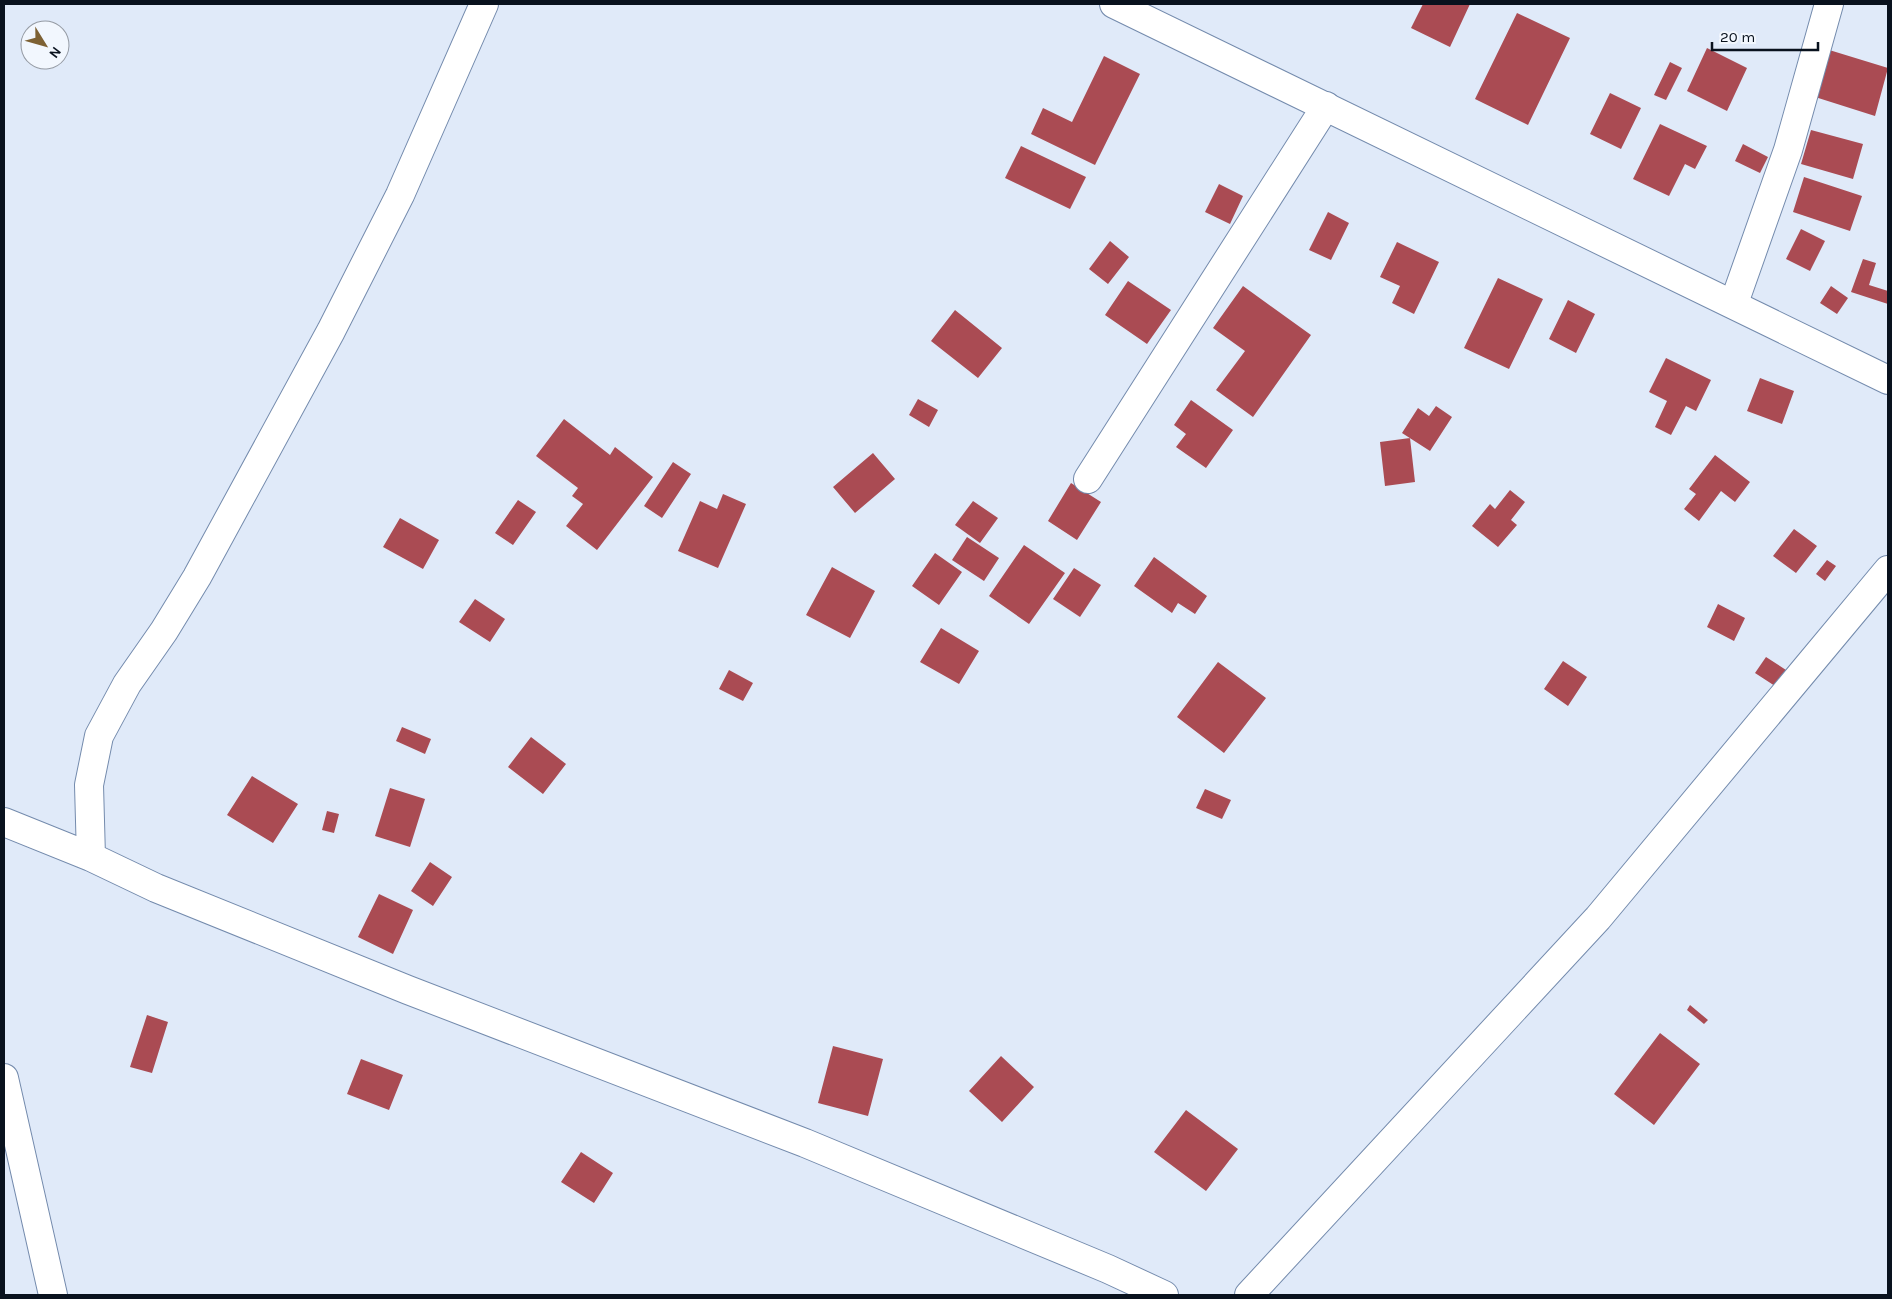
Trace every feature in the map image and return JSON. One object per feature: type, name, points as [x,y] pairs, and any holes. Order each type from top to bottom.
[{"type":"street","points":[[90,857],[89,785],[99,736],[126,684],[164,631],[197,576],[331,331],[400,195],[484,4]]},
{"type":"street","points":[[1114,4],[1734,303],[1888,380]]},
{"type":"street","points":[[1734,303],[1788,150],[1829,4]]},
{"type":"street","points":[[1088,479],[1326,106]]},
{"type":"street","points":[[1249,1295],[1598,918],[1888,570]]},
{"type":"street","points":[[4,822],[90,857],[156,888],[408,990],[814,1146],[1108,1269],[1164,1295]]},
{"type":"street","points":[[4,1078],[53,1295]]},
{"type":"building","points":[[1423,4],[1470,4],[1450,47],[1411,28]]},
{"type":"building","points":[[1517,13],[1570,38],[1528,125],[1475,99]]},
{"type":"building","points":[[1707,48],[1747,68],[1727,111],[1687,91]]},
{"type":"building","points":[[1826,49],[1888,68],[1875,116],[1812,96]]},
{"type":"building","points":[[1104,56],[1140,74],[1095,165],[1031,134],[1043,108],[1072,122]]},
{"type":"building","points":[[1670,62],[1682,68],[1666,100],[1654,95]]},
{"type":"building","points":[[1610,93],[1641,108],[1621,149],[1590,134]]},
{"type":"building","points":[[1660,124],[1707,146],[1695,169],[1685,164],[1669,196],[1633,179]]},
{"type":"building","points":[[1811,130],[1863,144],[1853,179],[1801,164]]},
{"type":"building","points":[[1743,144],[1768,157],[1760,173],[1735,161]]},
{"type":"building","points":[[1021,146],[1086,177],[1070,209],[1005,178]]},
{"type":"building","points":[[1804,177],[1862,196],[1850,231],[1793,212]]},
{"type":"building","points":[[1219,184],[1243,196],[1230,224],[1205,212]]},
{"type":"building","points":[[1328,212],[1349,223],[1331,260],[1309,250]]},
{"type":"building","points":[[1801,229],[1825,241],[1810,271],[1786,259]]},
{"type":"building","points":[[1110,241],[1129,257],[1108,284],[1089,269]]},
{"type":"building","points":[[1397,242],[1439,262],[1414,314],[1392,303],[1400,286],[1380,277]]},
{"type":"building","points":[[1863,259],[1876,263],[1869,285],[1888,291],[1888,304],[1851,292]]},
{"type":"building","points":[[1498,278],[1543,299],[1509,369],[1464,348]]},
{"type":"building","points":[[1128,281],[1171,310],[1147,344],[1105,315]]},
{"type":"building","points":[[1243,286],[1311,335],[1253,417],[1216,390],[1245,351],[1213,328]]},
{"type":"building","points":[[1831,286],[1848,298],[1837,314],[1820,303]]},
{"type":"building","points":[[1568,300],[1595,314],[1576,353],[1549,339]]},
{"type":"building","points":[[955,310],[1002,348],[978,378],[931,341]]},
{"type":"building","points":[[1666,358],[1711,380],[1696,411],[1686,406],[1671,435],[1655,427],[1667,401],[1649,392]]},
{"type":"building","points":[[1760,378],[1794,391],[1782,424],[1747,411]]},
{"type":"building","points":[[918,399],[938,410],[929,427],[909,415]]},
{"type":"building","points":[[1191,400],[1233,430],[1206,468],[1176,447],[1186,434],[1174,425]]},
{"type":"building","points":[[1436,406],[1452,417],[1430,451],[1402,433],[1418,408],[1429,416]]},
{"type":"building","points":[[564,419],[610,455],[615,447],[653,477],[597,550],[566,526],[583,504],[572,496],[578,488],[536,456]]},
{"type":"building","points":[[1410,438],[1415,482],[1385,486],[1380,442]]},
{"type":"building","points":[[873,453],[895,479],[855,513],[833,487]]},
{"type":"building","points":[[1715,455],[1750,482],[1735,502],[1721,491],[1699,521],[1684,509],[1696,494],[1689,489]]},
{"type":"building","points":[[673,462],[691,474],[662,518],[644,506]]},
{"type":"building","points":[[1071,483],[1101,502],[1077,540],[1048,521]]},
{"type":"building","points":[[1510,490],[1525,502],[1511,520],[1517,525],[1498,547],[1472,526],[1490,504],[1495,509]]},
{"type":"building","points":[[723,494],[746,504],[718,568],[678,551],[700,501],[717,509]]},
{"type":"building","points":[[518,500],[536,512],[513,545],[495,533]]},
{"type":"building","points":[[973,501],[998,518],[980,543],[955,525]]},
{"type":"building","points":[[400,518],[439,540],[423,569],[383,547]]},
{"type":"building","points":[[1794,529],[1817,546],[1796,573],[1773,556]]},
{"type":"building","points":[[967,537],[999,558],[984,581],[952,560]]},
{"type":"building","points":[[1024,545],[1065,573],[1029,624],[989,596]]},
{"type":"building","points":[[935,553],[962,572],[939,605],[912,586]]},
{"type":"building","points":[[1154,557],[1207,596],[1195,614],[1178,603],[1172,613],[1134,586]]},
{"type":"building","points":[[1827,560],[1836,566],[1825,581],[1816,574]]},
{"type":"building","points":[[832,567],[875,591],[850,638],[806,615]]},
{"type":"building","points":[[1074,568],[1101,585],[1080,617],[1053,599]]},
{"type":"building","points":[[475,599],[505,619],[490,642],[459,622]]},
{"type":"building","points":[[1718,604],[1745,618],[1734,641],[1707,627]]},
{"type":"building","points":[[941,628],[979,651],[959,684],[920,662]]},
{"type":"building","points":[[1766,657],[1786,670],[1775,686],[1755,673]]},
{"type":"building","points":[[1563,661],[1587,677],[1568,706],[1544,689]]},
{"type":"building","points":[[1218,662],[1266,698],[1224,753],[1177,717]]},
{"type":"building","points":[[729,670],[753,683],[743,701],[719,689]]},
{"type":"building","points":[[402,727],[431,739],[425,754],[396,741]]},
{"type":"building","points":[[531,737],[566,764],[543,794],[508,767]]},
{"type":"building","points":[[252,776],[298,804],[273,843],[227,815]]},
{"type":"building","points":[[390,788],[425,799],[410,847],[375,836]]},
{"type":"building","points":[[1205,789],[1231,800],[1222,819],[1196,808]]},
{"type":"building","points":[[327,811],[339,814],[334,833],[322,830]]},
{"type":"building","points":[[430,862],[452,877],[433,906],[411,891]]},
{"type":"building","points":[[379,894],[413,910],[393,954],[358,937]]},
{"type":"building","points":[[1690,1005],[1708,1020],[1704,1024],[1687,1010]]},
{"type":"building","points":[[147,1015],[168,1022],[152,1073],[130,1067]]},
{"type":"building","points":[[1660,1033],[1700,1064],[1654,1125],[1614,1094]]},
{"type":"building","points":[[833,1046],[883,1059],[868,1116],[818,1103]]},
{"type":"building","points":[[1001,1056],[1034,1087],[1002,1122],[969,1091]]},
{"type":"building","points":[[361,1059],[403,1075],[389,1110],[347,1094]]},
{"type":"building","points":[[1186,1110],[1238,1149],[1206,1191],[1154,1152]]},
{"type":"building","points":[[581,1152],[613,1173],[594,1203],[561,1182]]}]
